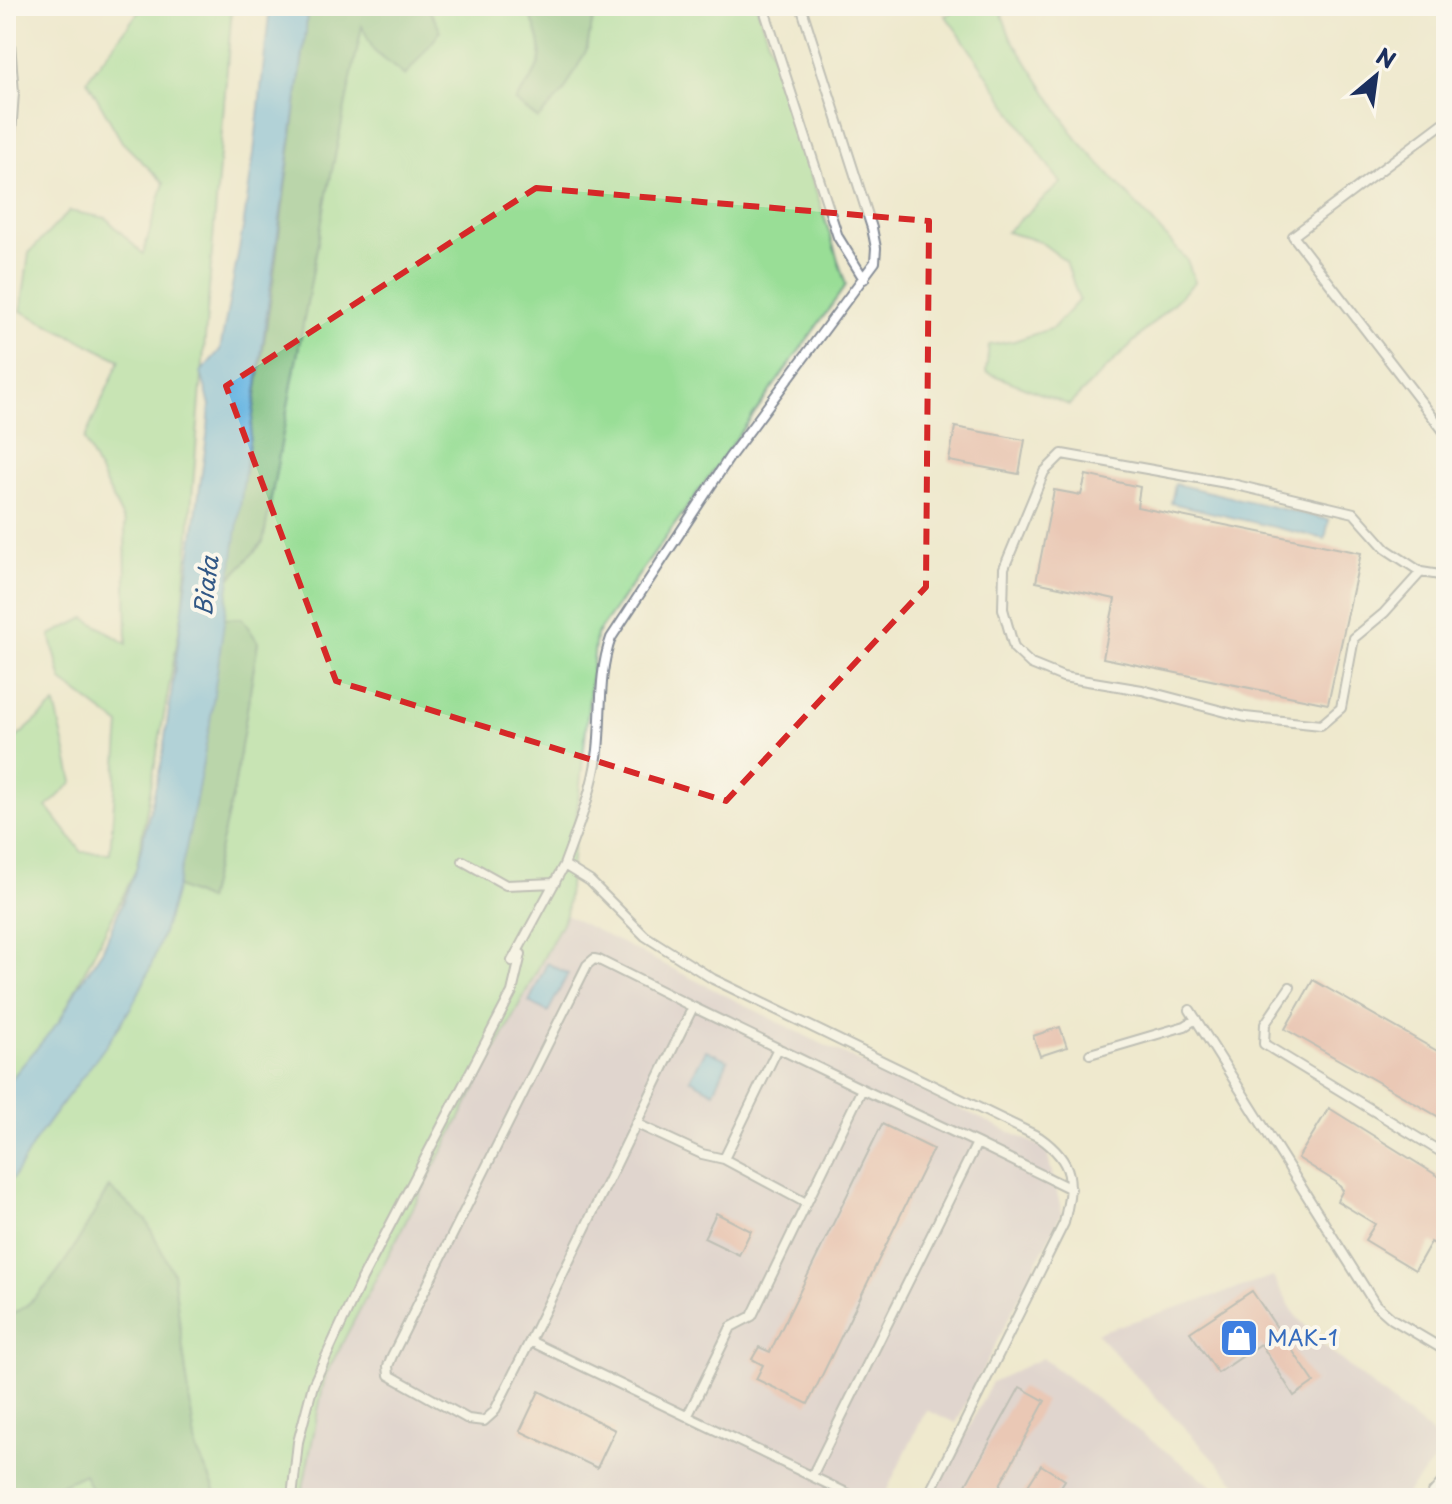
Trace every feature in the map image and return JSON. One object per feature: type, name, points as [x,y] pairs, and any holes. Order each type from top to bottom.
[{"type":"main road","points":[[1439,1498],[1446,1490]]},
{"type":"lane","points":[[6,202],[14,93],[7,6]]},
{"type":"lane","points":[[763,6],[838,237],[864,279]]},
{"type":"lane","points":[[512,961],[564,865],[589,796],[598,752],[604,657],[611,638],[729,458],[875,262],[872,228],[801,6]]},
{"type":"lane","points":[[1446,121],[1293,236],[1446,434]]},
{"type":"lane","points":[[848,256],[852,254],[851,246]]},
{"type":"lane","points":[[1421,572],[1384,613],[1354,638],[1341,708],[1321,725],[1245,717],[1142,690],[1063,677],[1031,664],[1014,648],[1003,609],[1004,568],[1044,472],[1062,454],[1232,484],[1354,513],[1386,549],[1421,572],[1446,576]]},
{"type":"lane","points":[[463,861],[506,885],[555,883]]},
{"type":"lane","points":[[564,865],[590,881],[645,936],[692,967],[1039,1137],[1057,1150],[1070,1173],[1071,1189],[1064,1223],[927,1498]]},
{"type":"lane","points":[[292,1498],[298,1442],[313,1385],[362,1279],[512,992],[521,954],[517,952]]},
{"type":"lane","points":[[693,1007],[494,1412],[484,1421],[468,1419],[389,1375],[392,1356],[587,965],[594,959],[1071,1189]]},
{"type":"lane","points":[[1290,987],[1265,1024],[1264,1044],[1446,1155]]},
{"type":"lane","points":[[1190,1010],[1375,1304],[1392,1319],[1446,1351]]},
{"type":"lane","points":[[1090,1054],[1185,1026],[1196,1019]]},
{"type":"lane","points":[[724,1159],[778,1048]]},
{"type":"lane","points":[[688,1415],[731,1327],[752,1316],[862,1089]]},
{"type":"lane","points":[[637,1124],[702,1154],[724,1159],[806,1203]]},
{"type":"lane","points":[[812,1476],[977,1143]]},
{"type":"lane","points":[[530,1341],[857,1498]]},
{"type":"highlighted area","points":[[536,188],[929,221],[926,587],[726,801],[336,681],[226,386]]},
{"type":"shaded area","points":[[566,915],[820,1043],[1046,1149],[1062,1212],[956,1423],[926,1410],[883,1498],[301,1498],[325,1376]]},
{"type":"shaded area","points":[[1273,1277],[1296,1316],[1324,1346],[1446,1446],[1403,1498],[1250,1498],[1096,1333]]},
{"type":"shaded area","points":[[1042,1358],[1228,1498],[936,1498],[936,1492],[992,1382]]},
{"type":"green space","points":[[143,6],[232,6],[183,609],[136,870],[6,1127],[6,747],[55,704],[73,782],[47,807],[82,852],[110,853],[120,725],[62,681],[50,635],[85,618],[127,644],[125,523],[84,440],[120,360],[21,311],[29,253],[69,211],[106,218],[143,254],[164,183],[122,142],[87,80]]},
{"type":"green space","points":[[307,6],[427,6],[441,31],[405,76],[374,51],[362,26],[326,199],[263,542],[228,581],[272,291]]},
{"type":"green space","points":[[427,6],[527,6],[538,35],[540,56],[533,76],[515,101],[563,93],[586,51],[596,6],[757,6],[846,285],[596,635],[566,915],[325,1376],[301,1498],[219,1498],[196,1449],[173,1273],[108,1188],[78,1242],[52,1280],[22,1309],[6,1317],[6,1182],[12,1179],[37,1138],[121,1024],[144,980],[175,886],[207,900],[234,789],[258,643],[242,619],[223,619],[228,581],[263,542],[326,199],[362,24],[441,31]]},
{"type":"green space","points":[[527,6],[596,6],[586,51],[563,93],[538,119],[515,101],[533,76],[540,56],[538,35]]},
{"type":"green space","points":[[959,6],[999,6],[1010,36],[1077,139],[1187,260],[1195,282],[1069,405],[986,372],[989,345],[1014,341],[1053,328],[1079,300],[1066,261],[1039,241],[1006,232],[1061,183],[945,15]]},
{"type":"green space","points":[[242,618],[258,642],[234,789],[207,900],[175,886],[198,787],[223,619]]},
{"type":"green space","points":[[109,1187],[146,1220],[173,1273],[196,1449],[219,1498],[95,1498],[84,1474],[33,1498],[6,1498],[6,1317],[37,1296],[52,1279]]},
{"type":"green space","points":[[84,1474],[95,1498],[33,1498]]},
{"type":"water","name":"Biała","points":[[270,6],[307,6],[306,31],[210,723],[184,855],[157,951],[133,1003],[108,1043],[38,1137],[16,1174],[6,1182],[6,1085],[61,1019],[103,949],[136,870],[162,760],[208,429],[210,405],[201,372],[220,350],[243,228]]},
{"type":"water","points":[[1175,484],[1329,520],[1325,539],[1171,503]]},
{"type":"water","points":[[547,963],[568,974],[548,1012],[529,1002]]},
{"type":"water","points":[[706,1050],[728,1060],[714,1092],[690,1079]]},
{"type":"building","points":[[955,427],[1025,440],[1019,474],[949,461]]},
{"type":"building","points":[[1086,475],[1140,487],[1137,507],[1361,553],[1328,704],[1103,658],[1115,599],[1036,582],[1054,490],[1081,495]]},
{"type":"building","points":[[1313,980],[1446,1056],[1446,1121],[1285,1029]]},
{"type":"building","points":[[1060,1027],[1067,1047],[1040,1056],[1033,1036]]},
{"type":"building","points":[[1329,1108],[1446,1181],[1446,1251],[1431,1242],[1415,1270],[1365,1240],[1375,1224],[1337,1201],[1343,1190],[1336,1182],[1298,1158]]},
{"type":"building","points":[[882,1124],[933,1149],[808,1404],[756,1379],[763,1365],[752,1359],[759,1347],[770,1352]]},
{"type":"building","points":[[716,1213],[751,1231],[739,1255],[704,1238]]},
{"type":"building","name":"MAK-1","points":[[1252,1291],[1314,1382],[1294,1396],[1261,1344],[1218,1373],[1190,1332]]},
{"type":"building","points":[[1020,1387],[1045,1401],[993,1498],[973,1498],[962,1492]]},
{"type":"building","points":[[539,1391],[615,1430],[597,1468],[520,1431]]},
{"type":"building","points":[[1041,1465],[1065,1480],[1054,1498],[1020,1498]]},
{"type":"place","name":"MAK-1","points":[[1239,1338]]}]
